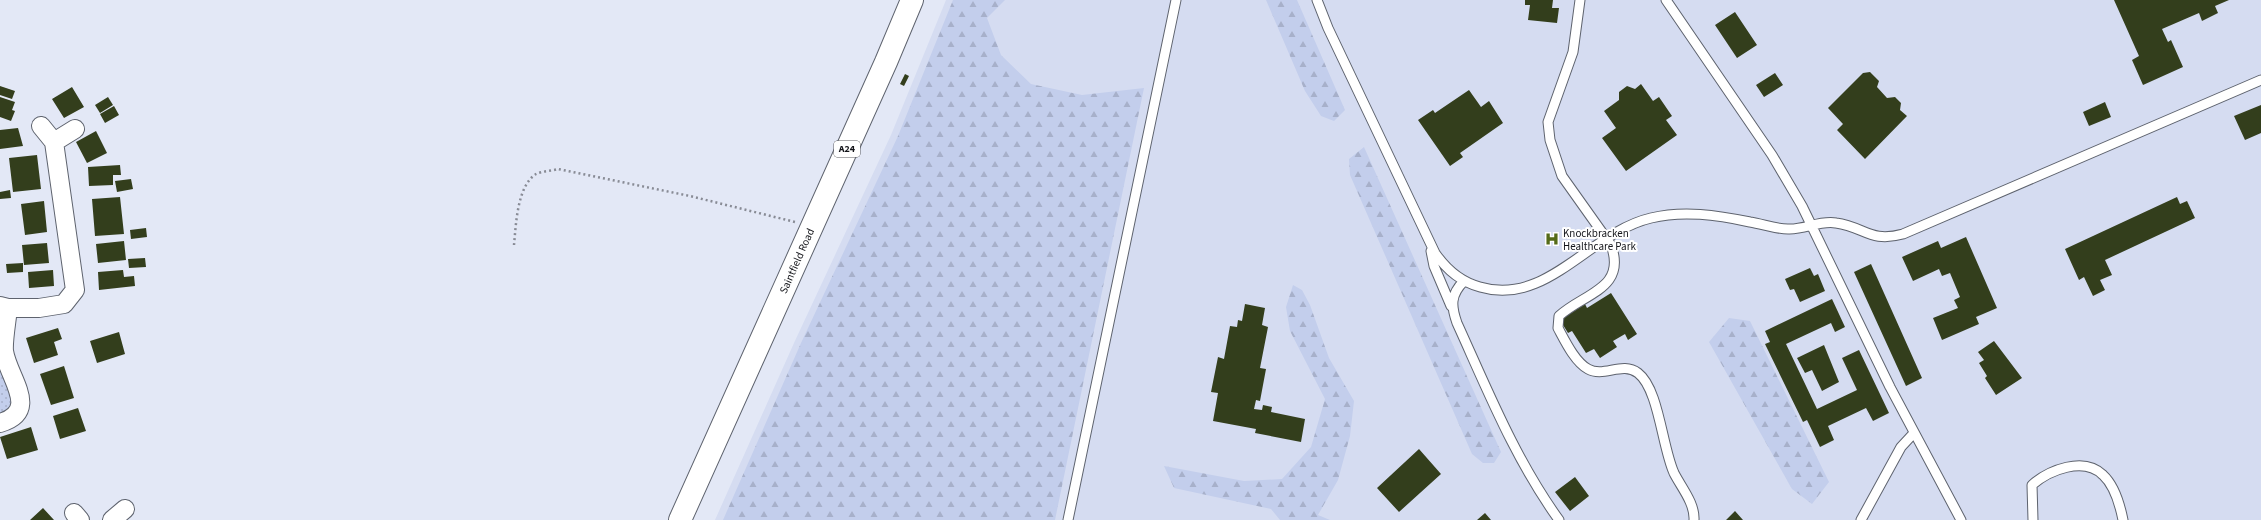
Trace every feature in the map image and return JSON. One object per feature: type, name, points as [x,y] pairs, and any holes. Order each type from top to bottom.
[{"type":"highway","name":"Saintfield Road","points":[[680,520],[912,0]]},
{"type":"street","points":[[0,423],[15,417],[20,409],[21,399],[7,364],[4,349],[4,307],[40,308],[64,304],[75,290],[54,142],[41,126]]},
{"type":"street","points":[[54,142],[75,130]]},
{"type":"lane","points":[[1068,520],[1176,0]]},
{"type":"lane","points":[[1318,0],[1328,28],[1428,240],[1443,264],[1464,281],[1487,290],[1513,292],[1536,284],[1607,238],[1633,224],[1666,215],[1717,216],[1788,229],[1836,223],[1872,236],[1887,238],[1903,234],[2261,80]]},
{"type":"lane","points":[[1580,0],[1573,52],[1548,122],[1550,140],[1562,176],[1607,238],[1614,253],[1615,261],[1614,269],[1610,278],[1597,292],[1560,316],[1558,328],[1580,363],[1589,370],[1596,372],[1624,368],[1631,369],[1644,379],[1654,404],[1668,460],[1692,506],[1694,520]]},
{"type":"lane","points":[[1666,0],[1772,155],[1812,226],[1914,433],[1961,520]]},
{"type":"lane","points":[[1428,240],[1434,266],[1519,458],[1538,491],[1559,520]]},
{"type":"lane","points":[[1453,311],[1452,304],[1454,292],[1464,281]]},
{"type":"lane","points":[[1861,520],[1901,447],[1914,433]]},
{"type":"lane","points":[[2033,520],[2032,485],[2050,473],[2079,466],[2094,469],[2103,474],[2114,492],[2123,520]]},
{"type":"path","points":[[514,245],[519,202],[526,185],[536,174],[558,169],[690,196],[812,227]]},
{"type":"shaded area","name":"Knockbracken Healthcare Park","points":[[946,0],[2261,0],[2261,520],[715,520],[794,343],[891,135]]},
{"type":"green space","points":[[953,0],[1005,0],[987,18],[1001,55],[1031,84],[1082,95],[1144,88],[1055,520],[723,520],[801,343],[898,136]]},
{"type":"green space","points":[[1266,0],[1297,0],[1345,110],[1334,121],[1321,116],[1305,91]]},
{"type":"green space","points":[[1364,147],[1501,452],[1494,463],[1483,463],[1472,454],[1350,175],[1349,159]]},
{"type":"green space","points":[[1293,285],[1302,290],[1310,305],[1329,358],[1354,401],[1350,436],[1338,480],[1318,515],[1330,520],[1280,520],[1271,509],[1174,488],[1164,466],[1244,481],[1282,479],[1311,447],[1325,399],[1290,331],[1286,307]]},
{"type":"green space","points":[[1729,318],[1750,321],[1829,482],[1812,504],[1792,489],[1709,342]]},
{"type":"green space","points":[[0,369],[13,395],[15,407],[0,415]]},
{"type":"building","points":[[1525,0],[1553,0],[1552,8],[1559,8],[1557,23],[1528,20],[1530,5],[1525,5]]},
{"type":"building","points":[[2114,0],[2229,0],[2215,6],[2218,13],[2202,21],[2199,13],[2162,29],[2168,42],[2171,40],[2183,67],[2143,85],[2132,60],[2139,56]]},
{"type":"building","points":[[1735,12],[1757,45],[1737,58],[1715,25]]},
{"type":"building","points":[[1870,72],[1879,81],[1877,87],[1887,98],[1895,97],[1901,103],[1900,110],[1907,116],[1865,159],[1837,130],[1843,124],[1828,108],[1863,73]]},
{"type":"building","points":[[1775,73],[1783,85],[1764,97],[1756,85]]},
{"type":"building","points":[[905,74],[909,76],[904,86],[900,84]]},
{"type":"building","points":[[1641,84],[1653,101],[1659,97],[1672,116],[1666,120],[1677,135],[1626,171],[1602,138],[1616,128],[1604,111],[1619,100],[1619,92],[1627,86],[1635,89]]},
{"type":"building","points":[[0,86],[15,91],[12,99],[0,95]]},
{"type":"building","points":[[72,87],[84,107],[64,118],[52,99]]},
{"type":"building","points":[[1469,90],[1481,107],[1489,101],[1503,123],[1460,153],[1463,157],[1450,166],[1418,120],[1433,110],[1435,113]]},
{"type":"building","points":[[0,97],[15,102],[12,110],[15,111],[11,121],[0,117]]},
{"type":"building","points":[[108,97],[113,105],[100,113],[95,105]]},
{"type":"building","points":[[2105,102],[2111,117],[2089,126],[2083,112]]},
{"type":"building","points":[[2261,105],[2261,133],[2245,140],[2234,116]]},
{"type":"building","points":[[114,106],[119,115],[105,123],[100,114]]},
{"type":"building","points":[[18,128],[23,146],[0,149],[0,130]]},
{"type":"building","points":[[96,131],[107,153],[87,163],[76,142]]},
{"type":"building","points":[[37,155],[41,189],[13,192],[9,158]]},
{"type":"building","points":[[120,165],[121,175],[113,175],[113,185],[89,186],[88,167]]},
{"type":"building","points":[[131,179],[133,189],[117,192],[115,181]]},
{"type":"building","points":[[10,190],[11,198],[0,199],[0,192]]},
{"type":"building","points":[[120,197],[124,234],[95,236],[92,199]]},
{"type":"building","points":[[2177,197],[2180,204],[2187,201],[2195,218],[2105,260],[2112,275],[2100,280],[2105,290],[2093,296],[2084,277],[2079,280],[2065,249]]},
{"type":"building","points":[[44,201],[47,232],[25,235],[21,204]]},
{"type":"building","points":[[146,228],[147,237],[131,239],[130,230]]},
{"type":"building","points":[[1966,237],[1997,308],[1976,317],[1979,324],[1942,340],[1933,318],[1958,308],[1954,300],[1960,297],[1950,273],[1942,276],[1939,269],[1913,281],[1902,257],[1938,241],[1941,248]]},
{"type":"building","points":[[124,241],[126,260],[98,263],[96,244]]},
{"type":"building","points":[[47,243],[49,263],[24,265],[22,245]]},
{"type":"building","points":[[145,258],[146,267],[129,268],[128,259]]},
{"type":"building","points":[[23,263],[23,272],[7,273],[6,264]]},
{"type":"building","points":[[1871,264],[1922,378],[1906,386],[1854,272]]},
{"type":"building","points":[[1810,268],[1814,276],[1818,274],[1825,291],[1800,302],[1794,289],[1790,290],[1785,279]]},
{"type":"building","points":[[53,270],[54,286],[29,288],[28,272]]},
{"type":"building","points":[[123,270],[124,277],[134,276],[135,286],[99,290],[98,272]]},
{"type":"building","points":[[1611,293],[1637,334],[1628,340],[1625,334],[1613,341],[1617,347],[1600,358],[1594,349],[1586,353],[1572,331],[1568,333],[1560,320],[1585,304],[1587,308]]},
{"type":"building","points":[[1832,299],[1845,327],[1835,332],[1831,323],[1786,344],[1817,409],[1857,390],[1842,358],[1859,350],[1889,413],[1873,421],[1866,408],[1828,426],[1834,440],[1820,447],[1807,420],[1803,422],[1765,344],[1770,342],[1765,331]]},
{"type":"building","points":[[1245,304],[1265,308],[1262,325],[1268,327],[1260,368],[1266,369],[1260,401],[1256,400],[1254,409],[1262,410],[1263,405],[1272,407],[1271,412],[1305,419],[1301,442],[1255,433],[1256,429],[1213,421],[1218,393],[1211,392],[1218,357],[1224,359],[1230,326],[1237,327],[1238,320],[1242,321]]},
{"type":"building","points":[[58,328],[62,339],[54,342],[58,355],[34,363],[26,338]]},
{"type":"building","points":[[119,332],[125,354],[97,363],[90,341]]},
{"type":"building","points":[[1994,341],[2022,378],[1996,395],[1985,378],[1987,376],[1979,363],[1984,360],[1978,352]]},
{"type":"building","points":[[1824,345],[1839,382],[1822,391],[1812,370],[1805,373],[1797,358]]},
{"type":"building","points":[[64,366],[74,398],[51,405],[40,374]]},
{"type":"building","points":[[78,408],[86,431],[60,439],[53,416]]},
{"type":"building","points":[[31,427],[38,450],[7,459],[0,437]]},
{"type":"building","points":[[1419,449],[1441,474],[1399,512],[1377,488]]},
{"type":"building","points":[[1575,477],[1589,496],[1570,511],[1555,492]]},
{"type":"building","points":[[43,508],[54,520],[30,520]]},
{"type":"building","points":[[1735,511],[1743,520],[1726,520]]},
{"type":"building","points":[[1485,513],[1491,520],[1477,520]]},
{"type":"place","name":"Knockbracken Healthcare Park","points":[[1552,239]]}]
